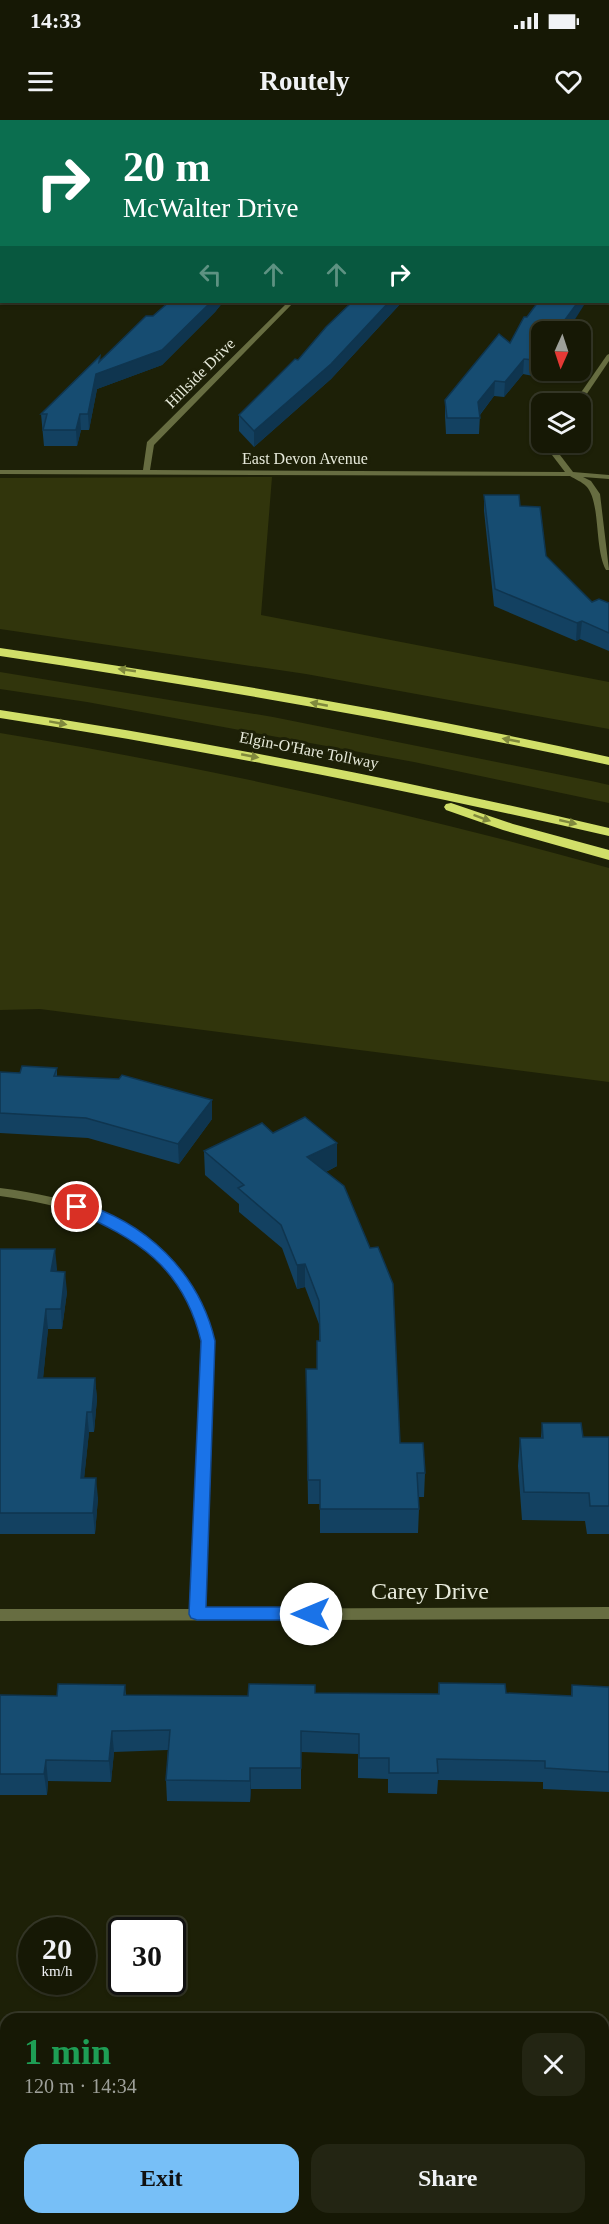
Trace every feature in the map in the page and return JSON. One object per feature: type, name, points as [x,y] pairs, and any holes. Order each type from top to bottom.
[{"type":"highway","points":[[0,652],[272,695],[609,761]]},
{"type":"highway","name":"Elgin-O'Hare Tollway","points":[[0,714],[207,748],[388,783],[609,832]]},
{"type":"highway","points":[[546,747],[609,751]]},
{"type":"highway","points":[[388,783],[508,827],[609,855]]},
{"type":"street","name":"Hillside Drive","points":[[146,473],[150,444],[157,435],[290,303]]},
{"type":"street","points":[[584,393],[609,356]]},
{"type":"street","points":[[556,453],[571,474],[588,483],[596,494],[605,560],[609,568]]},
{"type":"street","name":"East Devon Avenue","points":[[0,472],[571,474],[609,477]]},
{"type":"street","points":[[0,1192],[60,1201],[93,1212],[122,1227],[155,1250],[176,1272],[193,1296],[208,1341],[197,1614]]},
{"type":"street","name":"Carey Drive","points":[[0,1615],[609,1613]]},
{"type":"green space","points":[[272,477],[261,615],[609,682],[609,729],[306,674],[0,629],[0,478]]},
{"type":"green space","points":[[0,672],[273,717],[596,782],[609,785],[609,803],[414,762],[87,702],[0,689]]},
{"type":"green space","points":[[0,733],[77,746],[306,792],[458,828],[609,868],[609,1082],[40,1009],[0,1010]]},
{"type":"building","points":[[168,303],[210,303],[162,350],[96,374],[88,414],[80,414],[76,430],[43,430],[47,414],[41,414],[100,356],[99,362],[146,316],[153,316]]},
{"type":"building","points":[[351,303],[388,303],[331,364],[254,431],[239,415],[295,359],[298,360],[326,327]]},
{"type":"building","points":[[537,303],[577,303],[564,321],[531,321],[531,360],[524,359],[505,382],[495,381],[478,402],[480,418],[447,418],[445,400],[499,334],[510,343],[524,317],[527,317]]},
{"type":"building","points":[[484,495],[519,495],[520,506],[540,507],[546,556],[592,602],[599,599],[609,603],[609,633],[582,621],[577,623],[495,589]]},
{"type":"building","points":[[22,1066],[57,1068],[54,1076],[119,1079],[122,1075],[212,1100],[178,1144],[86,1118],[0,1113],[0,1072],[20,1073]]},
{"type":"building","points":[[305,1117],[337,1143],[307,1157],[344,1186],[370,1248],[378,1247],[393,1284],[400,1443],[423,1443],[425,1473],[417,1473],[419,1509],[320,1509],[320,1480],[308,1480],[306,1369],[317,1369],[317,1341],[320,1341],[319,1301],[305,1264],[297,1265],[281,1225],[238,1188],[244,1185],[204,1151],[262,1123],[273,1133]]},
{"type":"building","points":[[0,1249],[55,1249],[51,1271],[65,1272],[61,1309],[46,1309],[38,1378],[95,1378],[92,1412],[87,1412],[81,1478],[96,1478],[93,1513],[0,1513]]},
{"type":"building","points":[[542,1423],[581,1423],[583,1437],[609,1437],[609,1506],[590,1506],[589,1493],[524,1492],[520,1438],[543,1438]]},
{"type":"building","points":[[439,1683],[505,1684],[506,1693],[572,1696],[572,1685],[609,1687],[609,1772],[545,1768],[545,1761],[437,1759],[438,1773],[389,1773],[389,1758],[359,1758],[359,1734],[301,1731],[301,1768],[250,1768],[250,1781],[166,1780],[170,1730],[112,1731],[109,1761],[46,1760],[44,1774],[0,1774],[0,1695],[57,1696],[58,1684],[125,1685],[124,1695],[248,1696],[249,1684],[315,1685],[315,1693],[439,1694]]},
{"type":"route","points":[[77,1207],[93,1212],[122,1227],[155,1250],[176,1272],[193,1296],[203,1321],[208,1341],[197,1614],[311,1614]]}]
